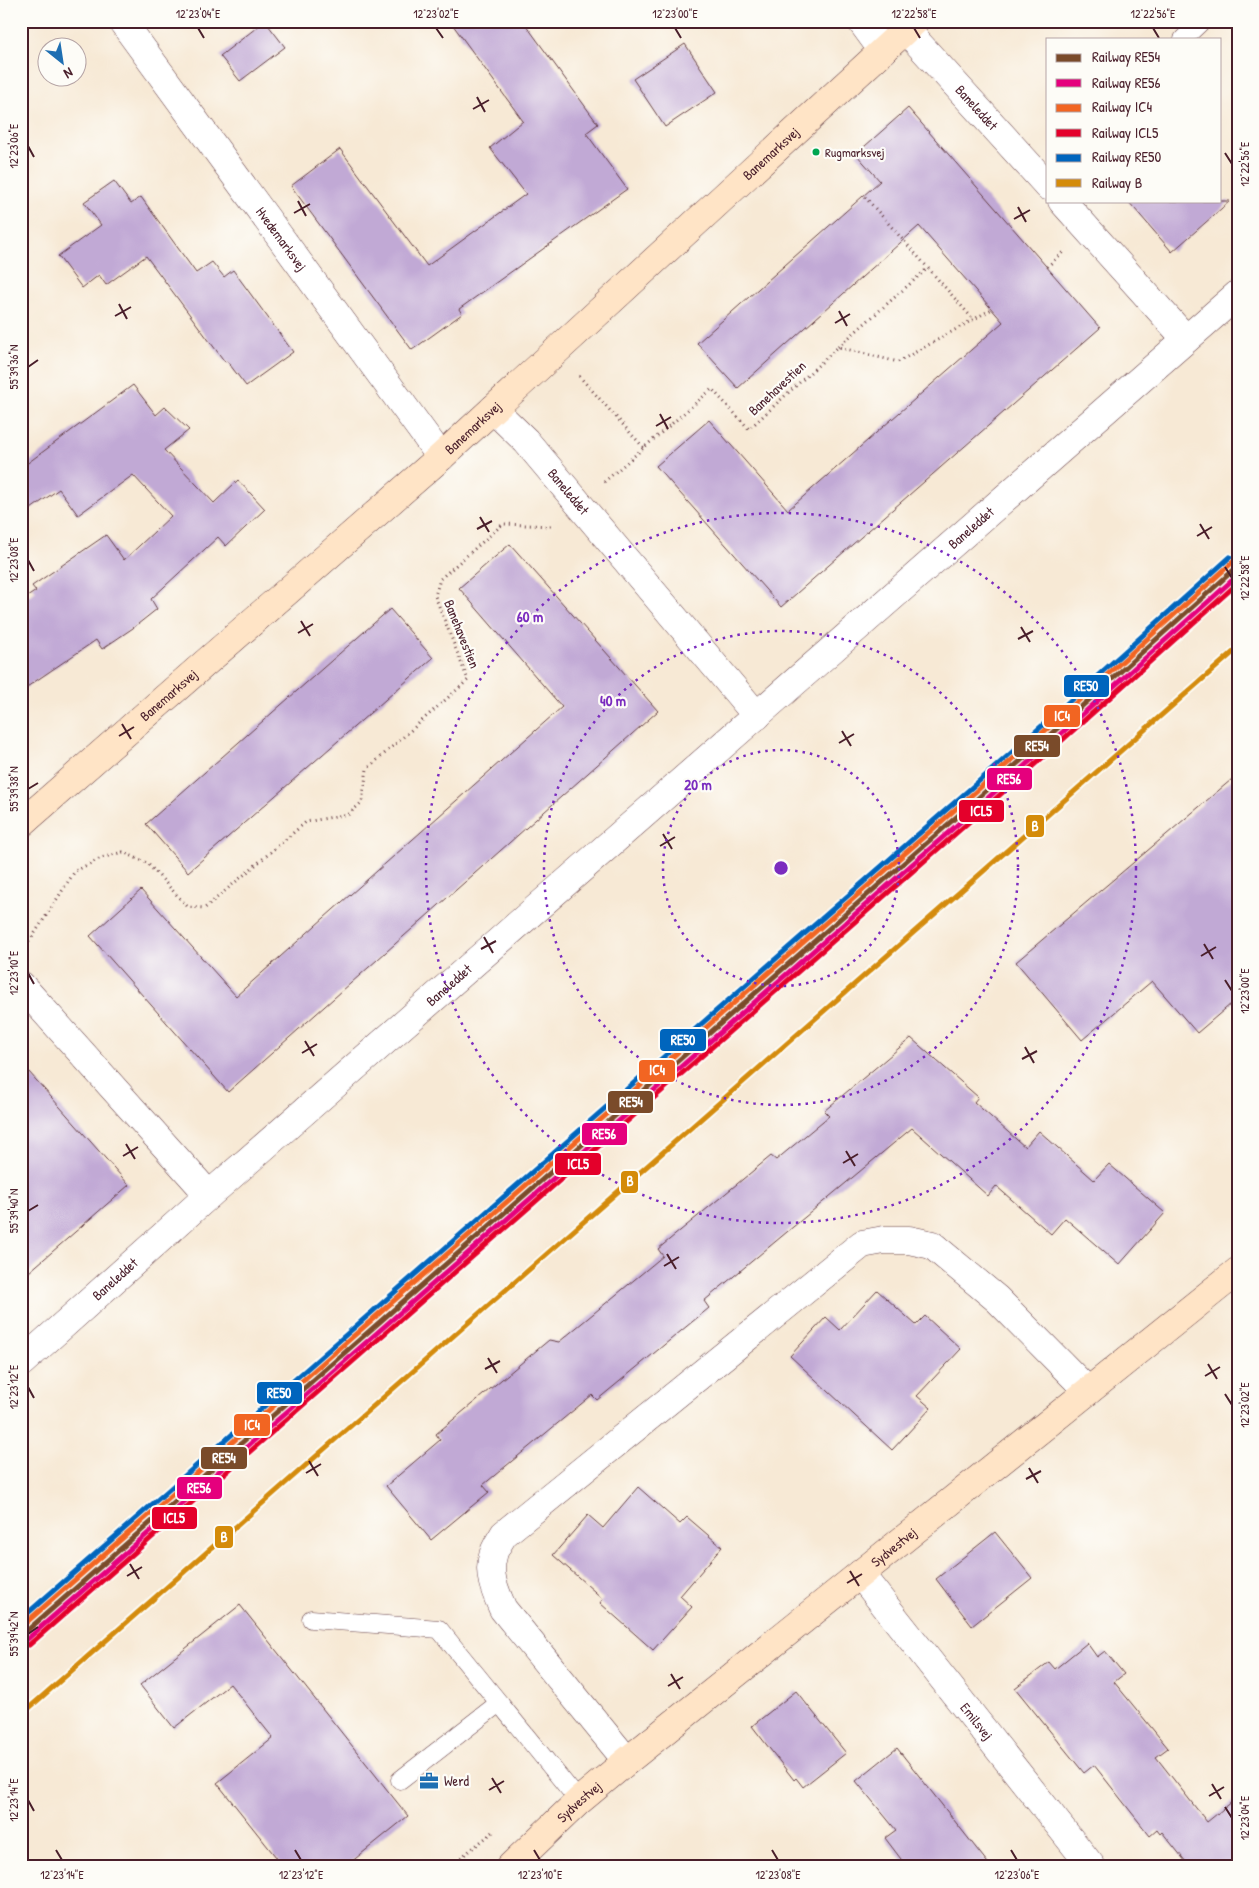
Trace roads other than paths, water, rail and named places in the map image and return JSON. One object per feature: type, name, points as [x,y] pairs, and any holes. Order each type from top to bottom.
[{"type":"street","name":"Hvedemarksvej","points":[[122,21],[441,457]]},
{"type":"street","points":[[861,21],[883,52]]},
{"type":"street","name":"Banemarksvej","points":[[21,824],[441,457],[911,26]]},
{"type":"street","name":"Baneleddet","points":[[911,26],[1046,184]]},
{"type":"street","points":[[1063,202],[1186,339]]},
{"type":"street","name":"Baneleddet","points":[[21,1363],[1238,294]]},
{"type":"street","name":"Baneleddet","points":[[494,409],[526,441],[757,716]]},
{"type":"street","points":[[21,985],[209,1196]]},
{"type":"street","points":[[627,1760],[503,1609],[491,1574],[492,1555],[504,1534],[862,1244],[884,1240],[909,1240],[932,1245],[997,1299],[1088,1392]]},
{"type":"street","name":"Sydvestvej","points":[[510,1867],[579,1801],[627,1760],[1238,1271]]},
{"type":"street","name":"Emilsvej","points":[[860,1574],[1092,1867]]},
{"type":"lane","points":[[1184,38],[1202,21]]},
{"type":"lane","points":[[311,1619],[439,1629],[579,1801]]},
{"type":"lane","points":[[400,1780],[499,1703]]},
{"type":"rail line","name":"RE50","points":[[21,1619],[1034,733],[1230,557]]},
{"type":"rail line","name":"IC4","points":[[21,1627],[1038,737],[1234,561]]},
{"type":"rail line","name":"RE54","points":[[21,1636],[1042,742],[1238,566]]},
{"type":"rail line","name":"RE56","points":[[25,1641],[1046,747],[1238,575]]},
{"type":"rail line","name":"ICL5","points":[[29,1645],[1050,751],[1238,583]]},
{"type":"rail line","name":"B","points":[[21,1715],[1238,648]]},
{"type":"place","name":"Rugmarksvej","points":[[816,152]]},
{"type":"place","name":"Werd","points":[[429,1781]]}]
